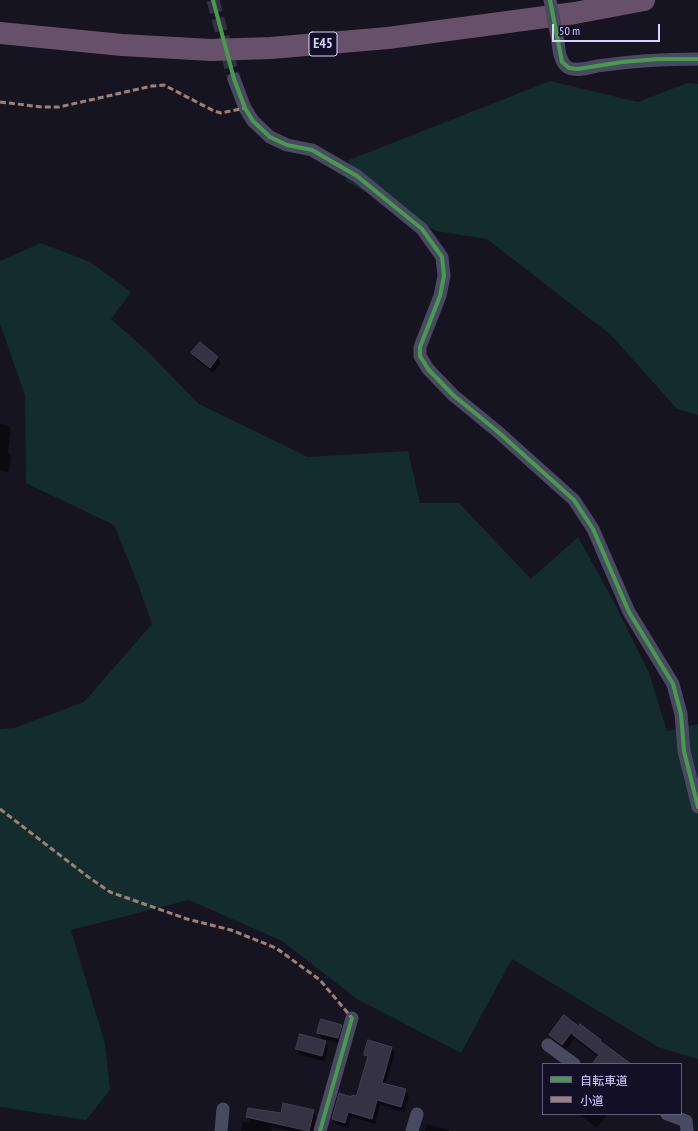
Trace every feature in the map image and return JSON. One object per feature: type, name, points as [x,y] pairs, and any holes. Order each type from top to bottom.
[{"type":"highway","name":"E45","points":[[0,33],[122,45],[211,50],[271,48],[395,37],[575,13],[644,0]]},
{"type":"street","points":[[550,0],[562,62],[569,68],[578,69],[622,62],[658,59],[698,59]]},
{"type":"street","points":[[234,79],[245,108],[253,121],[270,137],[288,145],[312,150],[357,176],[422,229],[442,257],[444,276],[440,296],[420,347],[420,356],[428,369],[453,395],[497,431],[574,500],[593,529],[629,612],[673,684],[681,714],[684,750],[698,807]]},
{"type":"street","points":[[320,1131],[352,1018]]},
{"type":"street","points":[[548,1045],[573,1063]]},
{"type":"street","points":[[221,1131],[223,1109]]},
{"type":"street","points":[[412,1131],[417,1114]]},
{"type":"street","points":[[670,1115],[686,1120],[687,1131]]},
{"type":"green space","points":[[550,81],[638,102],[687,83],[698,84],[698,415],[677,409],[611,335],[487,239],[436,231],[346,181],[349,160]]},
{"type":"green space","points":[[41,243],[90,262],[131,292],[111,319],[147,351],[199,404],[308,457],[408,451],[420,503],[459,503],[531,579],[578,537],[614,602],[649,673],[667,731],[698,724],[698,1059],[658,1047],[512,959],[461,1053],[357,999],[282,941],[189,900],[71,930],[105,1044],[110,1090],[86,1120],[0,1107],[0,729],[14,728],[84,702],[152,624],[138,584],[114,525],[26,483],[25,395],[0,324],[0,261]]},
{"type":"building","points":[[200,342],[218,357],[210,368],[191,353]]},
{"type":"building","points":[[564,1015],[577,1025],[562,1045],[549,1035]]},
{"type":"building","points":[[321,1019],[342,1025],[338,1038],[317,1033]]},
{"type":"building","points":[[580,1024],[630,1063],[593,1063],[599,1055],[572,1034]]},
{"type":"building","points":[[300,1034],[326,1041],[322,1056],[296,1049]]},
{"type":"building","points":[[368,1040],[392,1047],[382,1083],[406,1089],[401,1107],[377,1100],[372,1119],[348,1112],[345,1123],[332,1119],[339,1093],[352,1097],[352,1095],[356,1096],[357,1094],[368,1056],[364,1055]]},
{"type":"building","points":[[283,1103],[314,1110],[309,1131],[246,1117],[248,1108],[281,1113]]},
{"type":"tunnel","points":[[213,0],[234,79]]},
{"type":"marked path","points":[[0,102],[42,107],[59,107],[152,86],[164,85],[214,111],[221,113],[245,108]]},
{"type":"marked path","points":[[0,809],[110,892],[187,919],[231,930],[276,948],[320,980],[352,1018]]},
{"type":"cycle path","points":[[213,0],[234,79],[245,108],[253,121],[270,137],[287,145],[312,150],[357,176],[422,229],[442,257],[444,276],[440,296],[420,347],[420,356],[428,369],[453,395],[497,431],[574,500],[593,529],[629,612],[673,684],[681,714],[684,751],[698,807]]},
{"type":"cycle path","points":[[550,0],[562,62],[569,68],[578,69],[622,62],[658,59],[698,59]]},
{"type":"cycle path","points":[[320,1131],[352,1018]]}]
